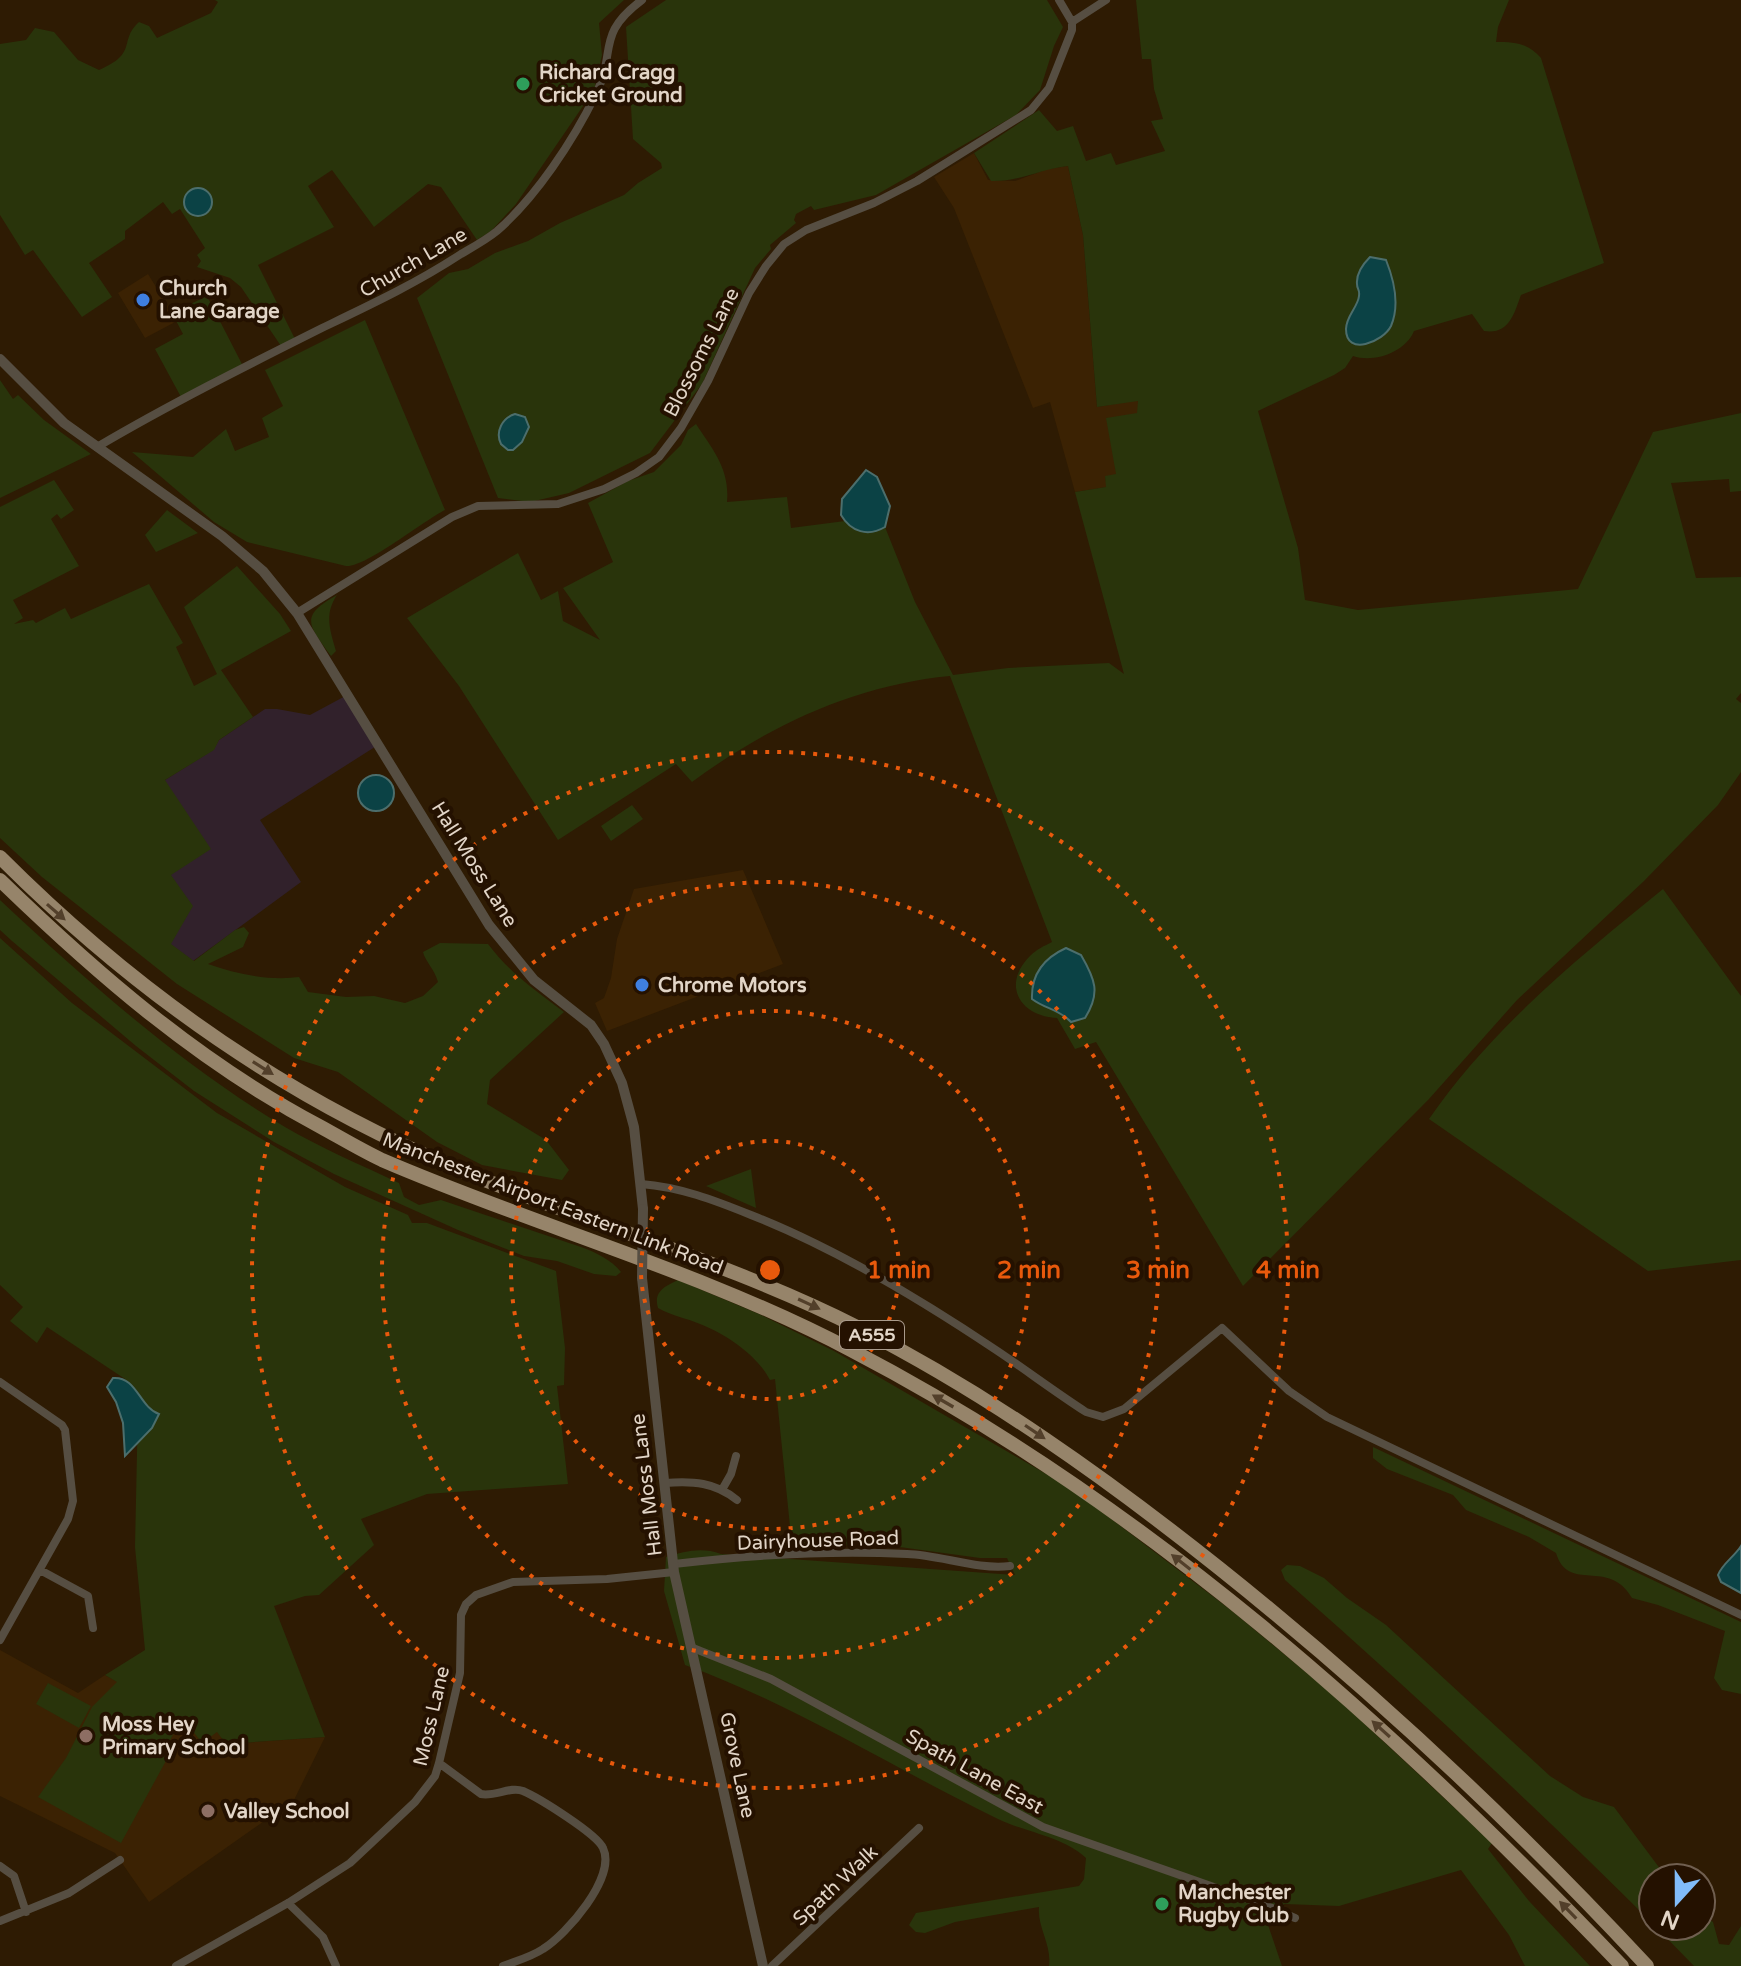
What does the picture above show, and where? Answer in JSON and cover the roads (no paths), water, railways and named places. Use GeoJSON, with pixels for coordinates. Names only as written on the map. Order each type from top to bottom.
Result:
{"type":"FeatureCollection","features":[{"type":"Feature","properties":{"kind":"highway","name":"Manchester Airport Eastern Link Road"},"geometry":{"type":"LineString","coordinates":[[0,857],[49,906],[162,999],[213,1036],[315,1099],[387,1138],[453,1167],[701,1258],[808,1303],[906,1353],[1041,1436],[1192,1547],[1335,1663],[1481,1796],[1647,1966]]}},
{"type":"Feature","properties":{"kind":"highway","name":"Manchester Airport Eastern Link Road"},"geometry":{"type":"LineString","coordinates":[[0,880],[93,967],[190,1047],[266,1098],[378,1158],[479,1199],[710,1284],[800,1324],[990,1427],[1060,1473],[1179,1561],[1320,1676],[1466,1808],[1622,1966]]}},
{"type":"Feature","properties":{"kind":"street","name":"Church Lane"},"geometry":{"type":"LineString","coordinates":[[97,447],[139,422],[388,297],[495,233],[547,173],[587,111],[601,81],[610,36],[616,23],[642,0]]}},
{"type":"Feature","properties":{"kind":"street"},"geometry":{"type":"LineString","coordinates":[[1059,0],[1072,22],[1106,0]]}},
{"type":"Feature","properties":{"kind":"street","name":"Blossoms Lane"},"geometry":{"type":"LineString","coordinates":[[297,613],[452,517],[478,506],[558,504],[604,489],[659,457],[681,428],[708,381],[749,293],[784,244],[806,230],[874,203],[917,181],[1031,110],[1049,88],[1068,43],[1072,22]]}},
{"type":"Feature","properties":{"kind":"street","name":"Hall Moss Lane"},"geometry":{"type":"LineString","coordinates":[[0,359],[64,423],[222,536],[263,571],[297,613],[489,925],[534,980],[591,1025],[604,1044],[615,1064],[634,1127],[643,1209],[642,1278],[674,1568]]}},
{"type":"Feature","properties":{"kind":"street"},"geometry":{"type":"LineString","coordinates":[[641,1184],[667,1186],[699,1194],[789,1230],[880,1279],[995,1349],[1086,1412],[1103,1417],[1124,1409],[1222,1328],[1289,1391],[1327,1417],[1741,1615]]}},
{"type":"Feature","properties":{"kind":"street"},"geometry":{"type":"LineString","coordinates":[[0,1382],[59,1421],[65,1430],[72,1509],[0,1640]]}},
{"type":"Feature","properties":{"kind":"street"},"geometry":{"type":"LineString","coordinates":[[723,1488],[736,1456]]}},
{"type":"Feature","properties":{"kind":"street"},"geometry":{"type":"LineString","coordinates":[[665,1483],[695,1481],[723,1488],[737,1500]]}},
{"type":"Feature","properties":{"kind":"street","name":"Dairyhouse Road"},"geometry":{"type":"LineString","coordinates":[[674,1568],[793,1553],[860,1552],[947,1558],[995,1568],[1010,1566]]}},
{"type":"Feature","properties":{"kind":"street","name":"Grove Lane"},"geometry":{"type":"LineString","coordinates":[[674,1568],[763,1966]]}},
{"type":"Feature","properties":{"kind":"street","name":"Moss Lane"},"geometry":{"type":"LineString","coordinates":[[176,1966],[288,1903],[350,1863],[415,1802],[435,1776],[439,1763],[460,1673],[461,1615],[466,1604],[476,1595],[513,1582],[607,1579],[674,1568]]}},
{"type":"Feature","properties":{"kind":"street"},"geometry":{"type":"LineString","coordinates":[[40,1570],[88,1596],[93,1628]]}},
{"type":"Feature","properties":{"kind":"street","name":"Spath Lane East"},"geometry":{"type":"LineString","coordinates":[[693,1648],[771,1679],[1043,1827],[1295,1918]]}},
{"type":"Feature","properties":{"kind":"street"},"geometry":{"type":"LineString","coordinates":[[439,1763],[481,1794],[521,1790],[579,1825],[603,1846],[605,1869],[598,1885],[566,1930],[542,1950],[503,1966]]}},
{"type":"Feature","properties":{"kind":"street","name":"Spath Walk"},"geometry":{"type":"LineString","coordinates":[[772,1966],[919,1828]]}},
{"type":"Feature","properties":{"kind":"street"},"geometry":{"type":"LineString","coordinates":[[0,1921],[69,1893],[120,1860]]}},
{"type":"Feature","properties":{"kind":"street"},"geometry":{"type":"LineString","coordinates":[[0,1866],[14,1876],[26,1912]]}},
{"type":"Feature","properties":{"kind":"street"},"geometry":{"type":"LineString","coordinates":[[288,1903],[323,1937],[336,1966]]}},
{"type":"Feature","properties":{"kind":"water"},"geometry":{"type":"Polygon","coordinates":[[[198,188],[208,192],[212,202],[208,212],[198,216],[188,212],[184,202],[188,192],[198,188]]]}},
{"type":"Feature","properties":{"kind":"water"},"geometry":{"type":"Polygon","coordinates":[[[1370,257],[1386,260],[1393,284],[1394,318],[1381,337],[1358,345],[1348,338],[1346,329],[1358,300],[1359,272],[1370,257]]]}},
{"type":"Feature","properties":{"kind":"water"},"geometry":{"type":"Polygon","coordinates":[[[515,414],[525,417],[529,427],[522,442],[513,450],[508,450],[501,444],[499,430],[506,419],[515,414]]]}},
{"type":"Feature","properties":{"kind":"water"},"geometry":{"type":"Polygon","coordinates":[[[866,470],[877,477],[890,506],[885,527],[872,532],[855,529],[841,515],[842,499],[866,470]]]}},
{"type":"Feature","properties":{"kind":"water"},"geometry":{"type":"Polygon","coordinates":[[[376,775],[389,780],[394,793],[389,806],[376,811],[363,806],[358,793],[363,780],[376,775]]]}},
{"type":"Feature","properties":{"kind":"water"},"geometry":{"type":"Polygon","coordinates":[[[1066,948],[1081,955],[1094,986],[1093,1001],[1085,1018],[1071,1022],[1032,999],[1040,968],[1066,948]]]}},
{"type":"Feature","properties":{"kind":"water"},"geometry":{"type":"Polygon","coordinates":[[[113,1378],[128,1382],[159,1414],[152,1428],[125,1456],[123,1423],[107,1387],[113,1378]]]}},
{"type":"Feature","properties":{"kind":"water"},"geometry":{"type":"Polygon","coordinates":[[[1741,1546],[1741,1593],[1721,1582],[1718,1575],[1741,1546]]]}},
{"type":"Feature","properties":{"kind":"place","name":"Richard Cragg Cricket Ground"},"geometry":{"type":"Point","coordinates":[523,84]}},
{"type":"Feature","properties":{"kind":"place","name":"Church Lane Garage"},"geometry":{"type":"Point","coordinates":[143,300]}},
{"type":"Feature","properties":{"kind":"place","name":"Chrome Motors"},"geometry":{"type":"Point","coordinates":[642,985]}},
{"type":"Feature","properties":{"kind":"place","name":"Moss Hey Primary School"},"geometry":{"type":"Point","coordinates":[86,1736]}},
{"type":"Feature","properties":{"kind":"place","name":"Valley School"},"geometry":{"type":"Point","coordinates":[208,1811]}},
{"type":"Feature","properties":{"kind":"place","name":"Manchester Rugby Club"},"geometry":{"type":"Point","coordinates":[1162,1904]}}]}
